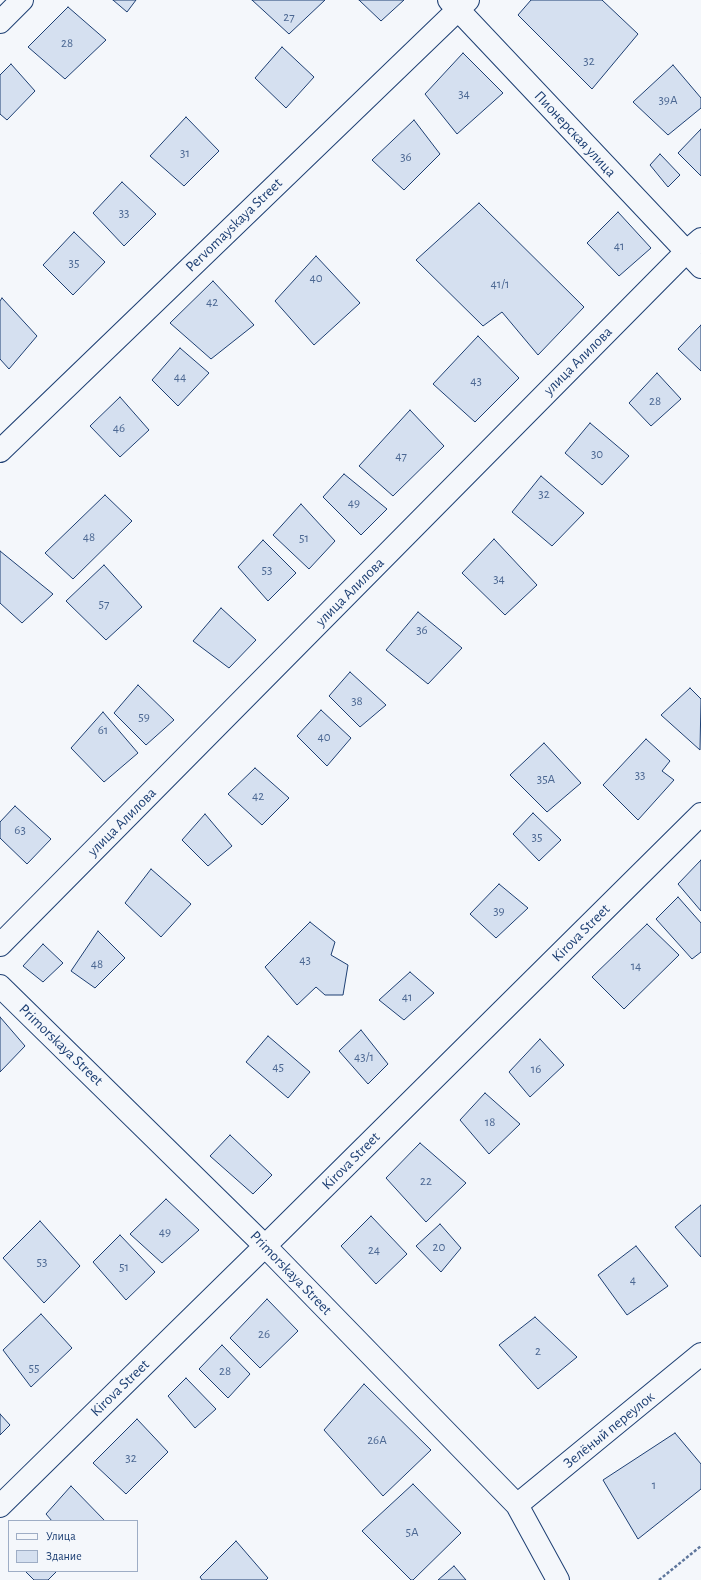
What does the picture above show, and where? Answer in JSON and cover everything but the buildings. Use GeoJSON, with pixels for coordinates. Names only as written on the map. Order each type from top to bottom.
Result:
{"type":"FeatureCollection","features":[{"type":"Feature","properties":{"kind":"street"},"geometry":{"type":"LineString","coordinates":[[0,22],[22,0]]}},
{"type":"Feature","properties":{"kind":"street","name":"Пионерская улица"},"geometry":{"type":"LineString","coordinates":[[458,3],[696,253]]}},
{"type":"Feature","properties":{"kind":"street","name":"Pervomayskaya Street"},"geometry":{"type":"LineString","coordinates":[[0,450],[458,3]]}},
{"type":"Feature","properties":{"kind":"street","name":"улица Алилова"},"geometry":{"type":"LineString","coordinates":[[0,945],[696,253]]}},
{"type":"Feature","properties":{"kind":"street","name":"Kirova Street"},"geometry":{"type":"LineString","coordinates":[[0,1506],[701,814]]}},
{"type":"Feature","properties":{"kind":"street","name":"Primorskaya Street"},"geometry":{"type":"LineString","coordinates":[[0,986],[265,1246],[517,1505],[558,1580]]}},
{"type":"Feature","properties":{"kind":"street","name":"Зелёный переулок"},"geometry":{"type":"LineString","coordinates":[[517,1505],[701,1354]]}},
{"type":"Feature","properties":{"kind":"path"},"geometry":{"type":"LineString","coordinates":[[659,1580],[701,1546]]}}]}
